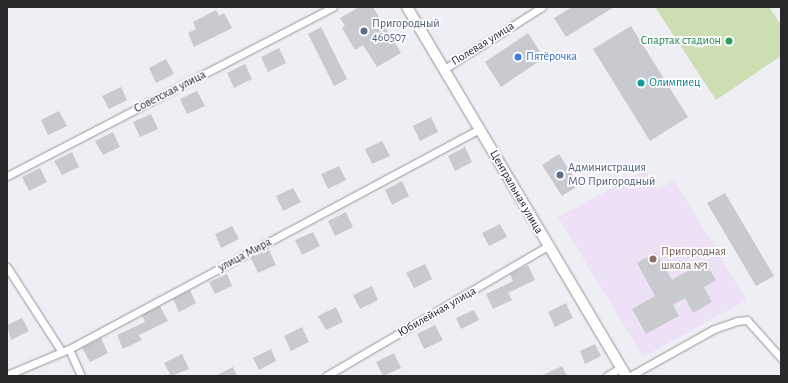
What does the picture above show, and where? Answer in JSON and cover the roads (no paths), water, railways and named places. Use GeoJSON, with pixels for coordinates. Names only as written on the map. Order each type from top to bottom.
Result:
{"type":"FeatureCollection","features":[{"type":"Feature","properties":{"kind":"street","name":"Советская улица"},"geometry":{"type":"LineString","coordinates":[[7,176],[333,7]]}},
{"type":"Feature","properties":{"kind":"street","name":"Центральная улица"},"geometry":{"type":"LineString","coordinates":[[407,7],[623,372]]}},
{"type":"Feature","properties":{"kind":"street","name":"Полевая улица"},"geometry":{"type":"LineString","coordinates":[[444,69],[542,7]]}},
{"type":"Feature","properties":{"kind":"street","name":"улица Мира"},"geometry":{"type":"LineString","coordinates":[[7,375],[65,351],[480,129]]}},
{"type":"Feature","properties":{"kind":"street","name":"Юбилейная улица"},"geometry":{"type":"LineString","coordinates":[[326,376],[548,246]]}},
{"type":"Feature","properties":{"kind":"street"},"geometry":{"type":"LineString","coordinates":[[7,267],[65,351],[80,376]]}},
{"type":"Feature","properties":{"kind":"street"},"geometry":{"type":"LineString","coordinates":[[630,376],[714,329],[747,320],[781,358]]}},
{"type":"Feature","properties":{"kind":"street"},"geometry":{"type":"LineString","coordinates":[[607,376],[623,372]]}},
{"type":"Feature","properties":{"kind":"place","name":"Пригородный 460507"},"geometry":{"type":"Point","coordinates":[364,31]}},
{"type":"Feature","properties":{"kind":"place","name":"Спартак стадион"},"geometry":{"type":"Point","coordinates":[729,41]}},
{"type":"Feature","properties":{"kind":"place","name":"Пятёрочка"},"geometry":{"type":"Point","coordinates":[518,57]}},
{"type":"Feature","properties":{"kind":"place","name":"Олимпиец"},"geometry":{"type":"Point","coordinates":[641,83]}},
{"type":"Feature","properties":{"kind":"place","name":"Администрация МО Пригородный"},"geometry":{"type":"Point","coordinates":[560,175]}},
{"type":"Feature","properties":{"kind":"place","name":"Пригородная школа №1"},"geometry":{"type":"Point","coordinates":[653,259]}}]}
